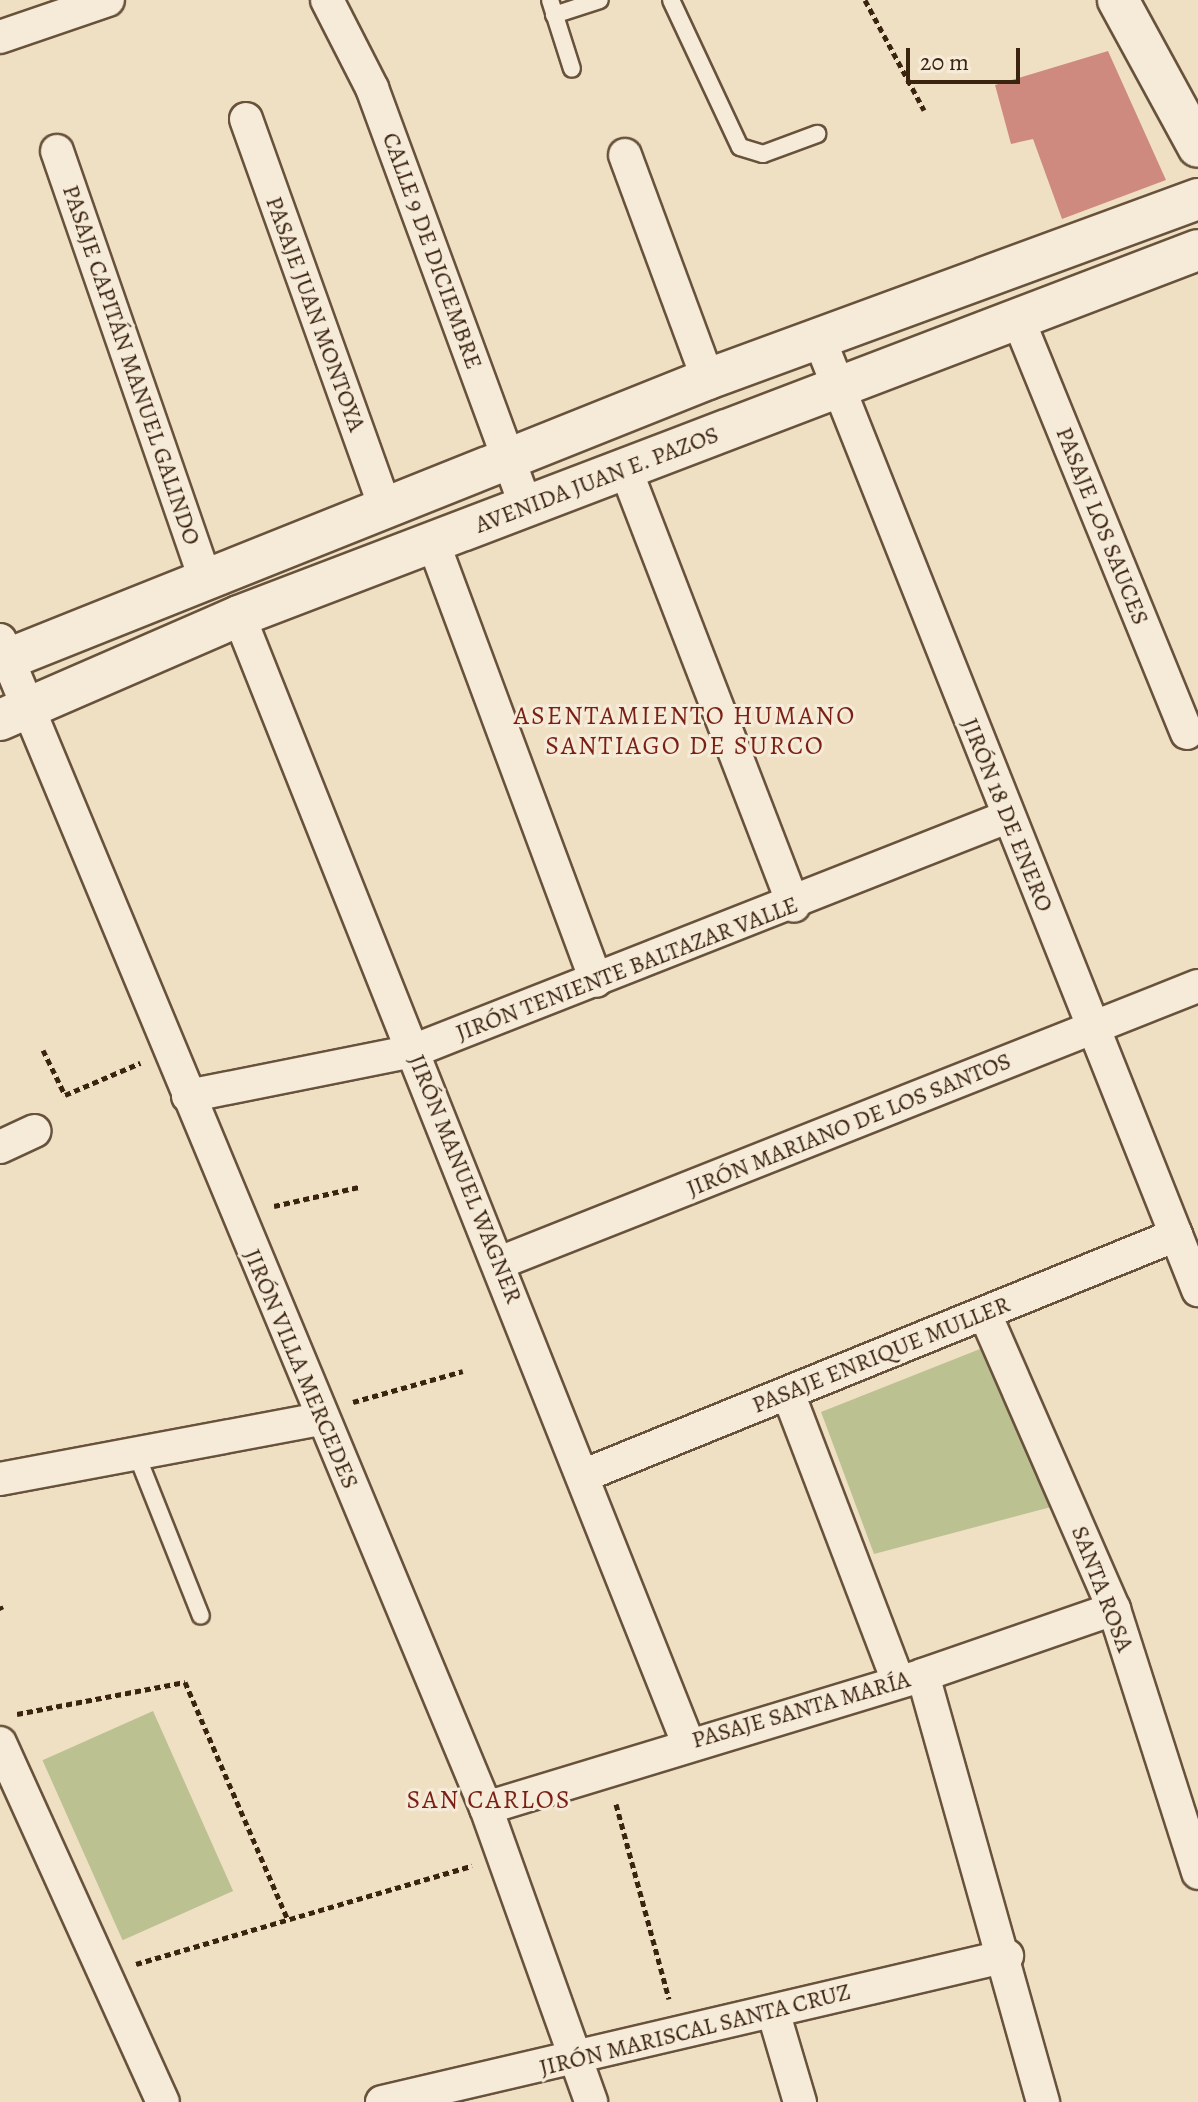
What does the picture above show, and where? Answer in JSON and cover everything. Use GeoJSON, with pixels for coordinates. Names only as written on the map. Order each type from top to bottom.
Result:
{"type":"FeatureCollection","features":[{"type":"Feature","properties":{"kind":"street"},"geometry":{"type":"LineString","coordinates":[[0,37],[26,13],[108,0]]}},
{"type":"Feature","properties":{"kind":"street","name":"CALLE 9 DE DICIEMBRE"},"geometry":{"type":"LineString","coordinates":[[327,0],[372,88],[526,507]]}},
{"type":"Feature","properties":{"kind":"street"},"geometry":{"type":"LineString","coordinates":[[1118,0],[1193,128]]}},
{"type":"Feature","properties":{"kind":"street","name":"PASAJE JUAN MONTOYA"},"geometry":{"type":"LineString","coordinates":[[246,119],[385,508]]}},
{"type":"Feature","properties":{"kind":"street","name":"PASAJE CAPITÁN MANUEL GALINDO"},"geometry":{"type":"LineString","coordinates":[[57,151],[205,579]]}},
{"type":"Feature","properties":{"kind":"street"},"geometry":{"type":"LineString","coordinates":[[625,155],[708,379]]}},
{"type":"Feature","properties":{"kind":"street"},"geometry":{"type":"LineString","coordinates":[[2,654],[205,579],[708,379],[1198,199]]}},
{"type":"Feature","properties":{"kind":"street","name":"AVENIDA JUAN E. PAZOS"},"geometry":{"type":"LineString","coordinates":[[14,714],[239,616],[1198,250]]}},
{"type":"Feature","properties":{"kind":"street","name":"PASAJE LOS SAUCES"},"geometry":{"type":"LineString","coordinates":[[1018,319],[1187,733]]}},
{"type":"Feature","properties":{"kind":"street","name":"JIRÓN 18 DE ENERO"},"geometry":{"type":"LineString","coordinates":[[819,338],[1007,817],[1198,1290]]}},
{"type":"Feature","properties":{"kind":"street"},"geometry":{"type":"LineString","coordinates":[[625,468],[794,905]]}},
{"type":"Feature","properties":{"kind":"street"},"geometry":{"type":"LineString","coordinates":[[433,542],[596,981]]}},
{"type":"Feature","properties":{"kind":"street","name":"JIRÓN MANUEL WAGNER"},"geometry":{"type":"LineString","coordinates":[[239,616],[585,1475],[688,1743]]}},
{"type":"Feature","properties":{"kind":"street","name":"JIRÓN VILLA MERCEDES"},"geometry":{"type":"LineString","coordinates":[[2,654],[14,714],[170,1050],[319,1415],[486,1808],[580,2060],[591,2102]]}},
{"type":"Feature","properties":{"kind":"street","name":"JIRÓN TENIENTE BALTAZAR VALLE"},"geometry":{"type":"LineString","coordinates":[[188,1096],[413,1051],[794,905],[1007,817]]}},
{"type":"Feature","properties":{"kind":"street","name":"JIRÓN MARIANO DE LOS SANTOS"},"geometry":{"type":"LineString","coordinates":[[499,1263],[1198,986]]}},
{"type":"Feature","properties":{"kind":"street"},"geometry":{"type":"LineString","coordinates":[[0,1147],[35,1131]]}},
{"type":"Feature","properties":{"kind":"street","name":"PASAJE ENRIQUE MULLER"},"geometry":{"type":"LineString","coordinates":[[585,1475],[1176,1235]]}},
{"type":"Feature","properties":{"kind":"street","name":"SANTA ROSA"},"geometry":{"type":"LineString","coordinates":[[985,1314],[1114,1609],[1198,1873]]}},
{"type":"Feature","properties":{"kind":"street"},"geometry":{"type":"LineString","coordinates":[[788,1393],[911,1678],[1007,1956],[1043,2102]]}},
{"type":"Feature","properties":{"kind":"street"},"geometry":{"type":"LineString","coordinates":[[0,1479],[319,1415]]}},
{"type":"Feature","properties":{"kind":"street","name":"PASAJE SANTA MARÍA"},"geometry":{"type":"LineString","coordinates":[[486,1808],[688,1743],[911,1678],[1114,1609]]}},
{"type":"Feature","properties":{"kind":"street"},"geometry":{"type":"LineString","coordinates":[[0,1743],[163,2102]]}},
{"type":"Feature","properties":{"kind":"street","name":"JIRÓN MARISCAL SANTA CRUZ"},"geometry":{"type":"LineString","coordinates":[[382,2102],[580,2060],[1007,1956]]}},
{"type":"Feature","properties":{"kind":"street"},"geometry":{"type":"LineString","coordinates":[[773,2011],[800,2102]]}},
{"type":"Feature","properties":{"kind":"lane"},"geometry":{"type":"LineString","coordinates":[[572,69],[552,8],[600,0]]}},
{"type":"Feature","properties":{"kind":"lane"},"geometry":{"type":"LineString","coordinates":[[671,0],[740,147],[763,154],[817,134]]}},
{"type":"Feature","properties":{"kind":"lane"},"geometry":{"type":"LineString","coordinates":[[136,1453],[201,1616]]}},
{"type":"Feature","properties":{"kind":"path"},"geometry":{"type":"LineString","coordinates":[[867,1],[924,110]]}},
{"type":"Feature","properties":{"kind":"path"},"geometry":{"type":"LineString","coordinates":[[43,1050],[65,1095],[170,1050]]}},
{"type":"Feature","properties":{"kind":"path"},"geometry":{"type":"LineString","coordinates":[[237,1214],[359,1187]]}},
{"type":"Feature","properties":{"kind":"path"},"geometry":{"type":"LineString","coordinates":[[319,1415],[463,1371]]}},
{"type":"Feature","properties":{"kind":"path"},"geometry":{"type":"LineString","coordinates":[[0,1717],[185,1682],[288,1920]]}},
{"type":"Feature","properties":{"kind":"path"},"geometry":{"type":"LineString","coordinates":[[607,1769],[679,2034]]}},
{"type":"Feature","properties":{"kind":"path"},"geometry":{"type":"LineString","coordinates":[[105,1973],[504,1857]]}},
{"type":"Feature","properties":{"kind":"green space"},"geometry":{"type":"Polygon","coordinates":[[[980,1349],[1051,1507],[874,1554],[821,1412],[980,1349]]]}},
{"type":"Feature","properties":{"kind":"green space"},"geometry":{"type":"Polygon","coordinates":[[[153,1711],[233,1891],[123,1940],[42,1760],[153,1711]]]}},
{"type":"Feature","properties":{"kind":"building"},"geometry":{"type":"Polygon","coordinates":[[[1108,51],[1166,180],[1062,219],[1033,139],[1011,144],[995,85],[1108,51]]]}},
{"type":"Feature","properties":{"kind":"district","name":"ASENTAMIENTO HUMANO SANTIAGO DE SURCO"},"geometry":{"type":"Point","coordinates":[685,731]}},
{"type":"Feature","properties":{"kind":"district","name":"SAN CARLOS"},"geometry":{"type":"Point","coordinates":[489,1800]}}]}
